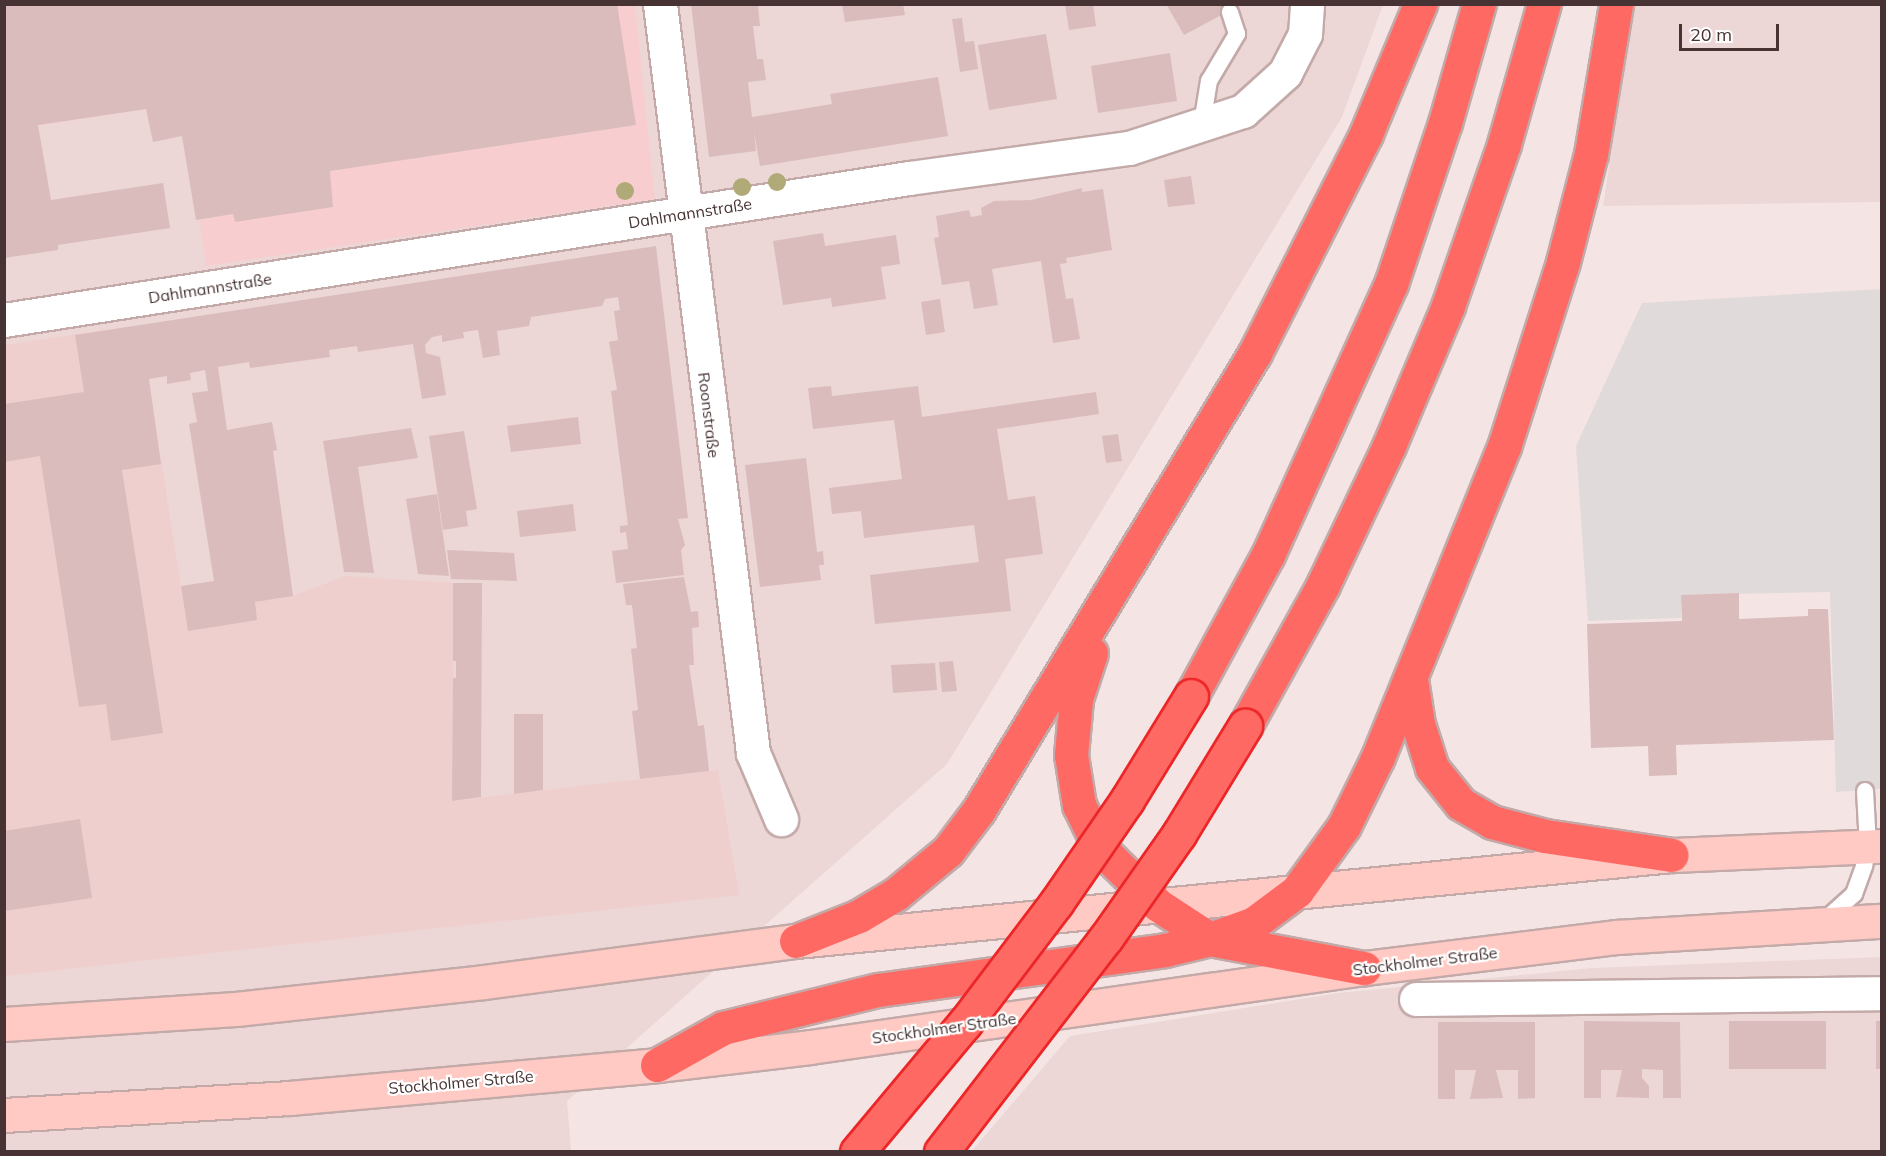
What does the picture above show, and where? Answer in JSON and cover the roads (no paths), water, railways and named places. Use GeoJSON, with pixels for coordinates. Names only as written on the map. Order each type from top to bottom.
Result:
{"type":"FeatureCollection","features":[{"type":"Feature","properties":{"kind":"highway"},"geometry":{"type":"LineString","coordinates":[[796,941],[860,916],[896,894],[948,851],[986,800],[1255,353],[1318,235],[1366,134],[1420,4]]}},
{"type":"Feature","properties":{"kind":"highway"},"geometry":{"type":"LineString","coordinates":[[857,1152],[965,1023],[1056,903],[1127,800],[1191,696],[1268,555],[1391,284],[1445,123],[1479,4]]}},
{"type":"Feature","properties":{"kind":"highway"},"geometry":{"type":"LineString","coordinates":[[941,1152],[1106,938],[1179,834],[1245,726],[1323,585],[1389,446],[1448,306],[1504,144],[1545,4]]}},
{"type":"Feature","properties":{"kind":"highway"},"geometry":{"type":"LineString","coordinates":[[657,1065],[723,1028],[878,990],[1165,950],[1210,939],[1254,923],[1297,891],[1344,826],[1412,679],[1504,447],[1563,262],[1591,154],[1616,4]]}},
{"type":"Feature","properties":{"kind":"highway"},"geometry":{"type":"LineString","coordinates":[[1110,595],[1076,699],[1071,755],[1079,805],[1100,848],[1158,905],[1210,939],[1364,968]]}},
{"type":"Feature","properties":{"kind":"highway"},"geometry":{"type":"LineString","coordinates":[[1412,679],[1418,724],[1432,768],[1461,804],[1492,822],[1545,836],[1672,855]]}},
{"type":"Feature","properties":{"kind":"main road"},"geometry":{"type":"LineString","coordinates":[[4,1024],[248,1008],[484,982],[796,941],[1672,855],[1874,846]]}},
{"type":"Feature","properties":{"kind":"main road","name":"Stockholmer Straße"},"geometry":{"type":"LineString","coordinates":[[4,1115],[289,1098],[657,1065],[810,1047],[1364,968],[1617,937],[1881,921]]}},
{"type":"Feature","properties":{"kind":"street","name":"Roonstraße"},"geometry":{"type":"LineString","coordinates":[[660,4],[684,214],[753,753],[781,819]]}},
{"type":"Feature","properties":{"kind":"street","name":"Dahlmannstraße"},"geometry":{"type":"LineString","coordinates":[[4,320],[684,214],[1129,148],[1243,111],[1285,73],[1305,34],[1307,4]]}},
{"type":"Feature","properties":{"kind":"street"},"geometry":{"type":"LineString","coordinates":[[1416,999],[1881,993]]}},
{"type":"Feature","properties":{"kind":"lane"},"geometry":{"type":"LineString","coordinates":[[1203,124],[1209,81],[1237,34],[1230,12]]}},
{"type":"Feature","properties":{"kind":"lane"},"geometry":{"type":"LineString","coordinates":[[1821,924],[1854,894],[1874,846],[1865,791]]}}]}
